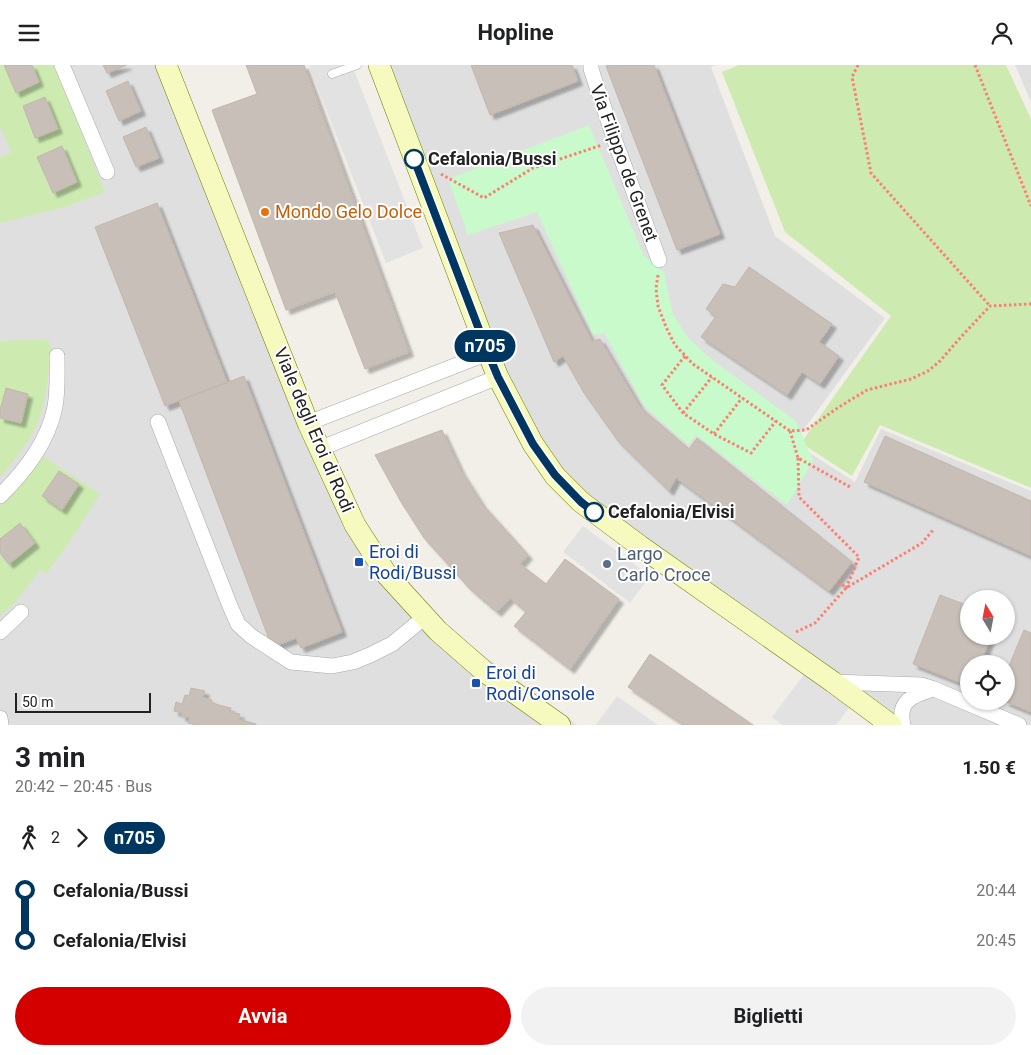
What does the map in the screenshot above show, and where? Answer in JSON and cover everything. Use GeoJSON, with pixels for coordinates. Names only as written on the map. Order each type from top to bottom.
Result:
{"type":"FeatureCollection","features":[{"type":"Feature","properties":{"kind":"main road","name":"Viale degli Eroi di Rodi"},"geometry":{"type":"LineString","coordinates":[[166,65],[308,423],[355,525],[387,575],[438,631],[485,672],[560,725]]}},
{"type":"Feature","properties":{"kind":"main road"},"geometry":{"type":"LineString","coordinates":[[379,65],[498,377],[533,444],[555,475],[581,502],[640,546],[891,725]]}},
{"type":"Feature","properties":{"kind":"street"},"geometry":{"type":"LineString","coordinates":[[62,65],[107,172]]}},
{"type":"Feature","properties":{"kind":"street"},"geometry":{"type":"LineString","coordinates":[[388,90],[391,65]]}},
{"type":"Feature","properties":{"kind":"street","name":"Via Filippo de Grenet"},"geometry":{"type":"LineString","coordinates":[[591,65],[590,69],[615,141],[660,260]]}},
{"type":"Feature","properties":{"kind":"street"},"geometry":{"type":"LineString","coordinates":[[308,423],[488,353]]}},
{"type":"Feature","properties":{"kind":"street"},"geometry":{"type":"LineString","coordinates":[[0,496],[30,462],[45,437],[55,407],[57,356]]}},
{"type":"Feature","properties":{"kind":"street"},"geometry":{"type":"LineString","coordinates":[[319,449],[498,377]]}},
{"type":"Feature","properties":{"kind":"street"},"geometry":{"type":"LineString","coordinates":[[158,423],[230,606],[238,624],[251,636],[290,663],[332,666],[353,662],[392,644],[425,617]]}},
{"type":"Feature","properties":{"kind":"street"},"geometry":{"type":"LineString","coordinates":[[0,632],[21,612]]}},
{"type":"Feature","properties":{"kind":"street"},"geometry":{"type":"LineString","coordinates":[[833,682],[921,685],[1019,725]]}},
{"type":"Feature","properties":{"kind":"street"},"geometry":{"type":"LineString","coordinates":[[903,725],[901,716],[905,703],[914,695],[934,689]]}},
{"type":"Feature","properties":{"kind":"street"},"geometry":{"type":"LineString","coordinates":[[0,718],[1,725]]}},
{"type":"Feature","properties":{"kind":"lane"},"geometry":{"type":"LineString","coordinates":[[332,75],[357,65]]}},
{"type":"Feature","properties":{"kind":"path"},"geometry":{"type":"LineString","coordinates":[[858,65],[852,77],[872,173],[990,306]]}},
{"type":"Feature","properties":{"kind":"path"},"geometry":{"type":"LineString","coordinates":[[975,65],[1031,206]]}},
{"type":"Feature","properties":{"kind":"path"},"geometry":{"type":"LineString","coordinates":[[440,174],[484,198],[533,168],[615,141]]}},
{"type":"Feature","properties":{"kind":"path"},"geometry":{"type":"LineString","coordinates":[[660,260],[656,288],[658,306],[675,345],[693,364],[790,431],[798,458],[799,497],[859,557],[846,587],[815,623],[775,641]]}},
{"type":"Feature","properties":{"kind":"path"},"geometry":{"type":"LineString","coordinates":[[790,431],[806,430],[867,390],[910,379],[928,371],[940,361],[990,306],[1031,304]]}},
{"type":"Feature","properties":{"kind":"path"},"geometry":{"type":"LineString","coordinates":[[685,356],[662,385],[683,413],[714,434],[751,453],[776,421]]}},
{"type":"Feature","properties":{"kind":"path"},"geometry":{"type":"LineString","coordinates":[[683,413],[712,377]]}},
{"type":"Feature","properties":{"kind":"path"},"geometry":{"type":"LineString","coordinates":[[714,434],[742,398]]}},
{"type":"Feature","properties":{"kind":"path"},"geometry":{"type":"LineString","coordinates":[[798,458],[850,487]]}},
{"type":"Feature","properties":{"kind":"path"},"geometry":{"type":"LineString","coordinates":[[846,587],[922,543],[933,529]]}},
{"type":"Feature","properties":{"kind":"path"},"geometry":{"type":"LineString","coordinates":[[838,581],[846,587]]}},
{"type":"Feature","properties":{"kind":"shaded area"},"geometry":{"type":"Polygon","coordinates":[[[0,65],[166,65],[292,383],[404,596],[577,725],[0,725],[0,65]]]}},
{"type":"Feature","properties":{"kind":"shaded area"},"geometry":{"type":"Polygon","coordinates":[[[309,65],[352,65],[423,248],[386,263],[309,65]]]}},
{"type":"Feature","properties":{"kind":"shaded area"},"geometry":{"type":"Polygon","coordinates":[[[377,65],[716,65],[711,67],[775,236],[885,318],[794,443],[855,482],[881,429],[1031,491],[1031,725],[898,725],[570,490],[528,436],[377,65]]]}},
{"type":"Feature","properties":{"kind":"shaded area"},"geometry":{"type":"Polygon","coordinates":[[[1015,65],[1031,65],[1031,102],[1015,65]]]}},
{"type":"Feature","properties":{"kind":"shaded area","name":"Largo Carlo Croce"},"geometry":{"type":"Polygon","coordinates":[[[583,526],[650,576],[630,603],[563,552],[583,526]]]}},
{"type":"Feature","properties":{"kind":"shaded area"},"geometry":{"type":"Polygon","coordinates":[[[805,673],[850,707],[836,725],[782,725],[772,717],[805,673]]]}},
{"type":"Feature","properties":{"kind":"shaded area"},"geometry":{"type":"Polygon","coordinates":[[[617,696],[658,725],[596,725],[617,696]]]}},
{"type":"Feature","properties":{"kind":"green space"},"geometry":{"type":"Polygon","coordinates":[[[0,65],[55,65],[105,192],[65,207],[0,223],[0,157],[11,153],[0,126],[0,65]]]}},
{"type":"Feature","properties":{"kind":"green space"},"geometry":{"type":"Polygon","coordinates":[[[739,65],[1006,65],[1031,119],[1031,488],[880,425],[852,476],[801,443],[891,316],[785,232],[722,72],[739,65]]]}},
{"type":"Feature","properties":{"kind":"green space"},"geometry":{"type":"Polygon","coordinates":[[[589,125],[644,256],[664,272],[673,314],[688,338],[712,360],[796,421],[813,461],[787,505],[696,435],[688,445],[644,406],[604,333],[593,335],[537,212],[468,235],[448,179],[589,125]]]}},
{"type":"Feature","properties":{"kind":"green space"},"geometry":{"type":"Polygon","coordinates":[[[46,339],[51,345],[47,384],[41,413],[27,443],[0,477],[0,341],[46,339]]]}},
{"type":"Feature","properties":{"kind":"green space"},"geometry":{"type":"Polygon","coordinates":[[[41,455],[100,494],[46,574],[40,570],[15,603],[0,616],[0,505],[13,492],[41,455]]]}},
{"type":"Feature","properties":{"kind":"building"},"geometry":{"type":"Polygon","coordinates":[[[4,65],[32,65],[39,82],[16,93],[4,65]]]}},
{"type":"Feature","properties":{"kind":"building"},"geometry":{"type":"Polygon","coordinates":[[[103,65],[127,65],[107,73],[103,65]]]}},
{"type":"Feature","properties":{"kind":"building"},"geometry":{"type":"Polygon","coordinates":[[[246,65],[304,65],[409,352],[365,369],[335,292],[286,310],[212,110],[257,94],[246,65]]]}},
{"type":"Feature","properties":{"kind":"building"},"geometry":{"type":"Polygon","coordinates":[[[471,65],[572,65],[578,81],[490,115],[471,65]]]}},
{"type":"Feature","properties":{"kind":"building"},"geometry":{"type":"Polygon","coordinates":[[[654,65],[720,234],[677,250],[606,66],[654,65]]]}},
{"type":"Feature","properties":{"kind":"building"},"geometry":{"type":"Polygon","coordinates":[[[128,81],[141,111],[119,121],[106,91],[128,81]]]}},
{"type":"Feature","properties":{"kind":"building"},"geometry":{"type":"Polygon","coordinates":[[[45,97],[58,129],[35,138],[23,106],[45,97]]]}},
{"type":"Feature","properties":{"kind":"building"},"geometry":{"type":"Polygon","coordinates":[[[146,127],[159,158],[136,167],[123,137],[146,127]]]}},
{"type":"Feature","properties":{"kind":"building"},"geometry":{"type":"Polygon","coordinates":[[[62,146],[77,182],[53,193],[37,157],[62,146]]]}},
{"type":"Feature","properties":{"kind":"building"},"geometry":{"type":"Polygon","coordinates":[[[157,203],[227,382],[165,406],[95,227],[157,203]]]}},
{"type":"Feature","properties":{"kind":"building"},"geometry":{"type":"Polygon","coordinates":[[[533,225],[592,341],[600,339],[640,407],[689,449],[697,438],[852,562],[829,591],[676,478],[669,491],[618,441],[584,393],[563,356],[554,362],[499,233],[533,225]]]}},
{"type":"Feature","properties":{"kind":"building"},"geometry":{"type":"Polygon","coordinates":[[[749,267],[832,324],[819,342],[839,356],[820,384],[802,372],[787,395],[701,337],[716,316],[706,309],[723,284],[735,287],[749,267]]]}},
{"type":"Feature","properties":{"kind":"building"},"geometry":{"type":"Polygon","coordinates":[[[244,376],[342,632],[301,648],[296,638],[272,647],[179,401],[244,376]]]}},
{"type":"Feature","properties":{"kind":"building"},"geometry":{"type":"Polygon","coordinates":[[[6,388],[28,394],[21,423],[0,418],[0,410],[6,388]]]}},
{"type":"Feature","properties":{"kind":"building"},"geometry":{"type":"Polygon","coordinates":[[[442,430],[461,471],[482,504],[528,555],[520,564],[546,584],[565,559],[619,599],[570,669],[514,626],[526,612],[510,598],[497,612],[470,589],[424,538],[401,502],[375,455],[442,430]]]}},
{"type":"Feature","properties":{"kind":"building"},"geometry":{"type":"Polygon","coordinates":[[[885,436],[1031,501],[1031,556],[864,482],[885,436]]]}},
{"type":"Feature","properties":{"kind":"building"},"geometry":{"type":"Polygon","coordinates":[[[59,471],[79,484],[62,510],[42,496],[59,471]]]}},
{"type":"Feature","properties":{"kind":"building"},"geometry":{"type":"Polygon","coordinates":[[[20,523],[35,543],[9,564],[0,553],[0,539],[20,523]]]}},
{"type":"Feature","properties":{"kind":"building"},"geometry":{"type":"Polygon","coordinates":[[[940,595],[960,603],[960,645],[987,645],[984,655],[960,655],[960,682],[913,664],[940,595]]]}},
{"type":"Feature","properties":{"kind":"building"},"geometry":{"type":"Polygon","coordinates":[[[1024,630],[1031,633],[1031,712],[1015,705],[1014,655],[1024,630]]]}},
{"type":"Feature","properties":{"kind":"building"},"geometry":{"type":"Polygon","coordinates":[[[650,654],[753,725],[684,725],[628,687],[650,654]]]}},
{"type":"Feature","properties":{"kind":"building"},"geometry":{"type":"Polygon","coordinates":[[[191,688],[205,691],[203,697],[212,700],[211,703],[231,708],[230,712],[240,714],[238,719],[256,725],[197,725],[188,723],[190,718],[181,716],[182,713],[174,711],[176,702],[182,704],[185,695],[189,696],[191,688]]]}},
{"type":"Feature","properties":{"kind":"bus line","name":"n705"},"geometry":{"type":"LineString","coordinates":[[414,159],[498,377],[533,444],[555,475],[581,502],[594,512]]}},
{"type":"Feature","properties":{"kind":"place","name":"Cefalonia/Bussi"},"geometry":{"type":"Point","coordinates":[414,159]}},
{"type":"Feature","properties":{"kind":"place","name":"Mondo Gelo Dolce"},"geometry":{"type":"Point","coordinates":[265,212]}},
{"type":"Feature","properties":{"kind":"place","name":"Cefalonia/Elvisi"},"geometry":{"type":"Point","coordinates":[594,512]}},
{"type":"Feature","properties":{"kind":"place","name":"Eroi di Rodi/Bussi"},"geometry":{"type":"Point","coordinates":[359,562]}},
{"type":"Feature","properties":{"kind":"place","name":"Largo Carlo Croce"},"geometry":{"type":"Point","coordinates":[607,564]}},
{"type":"Feature","properties":{"kind":"place","name":"Eroi di Rodi/Console"},"geometry":{"type":"Point","coordinates":[476,683]}}]}
